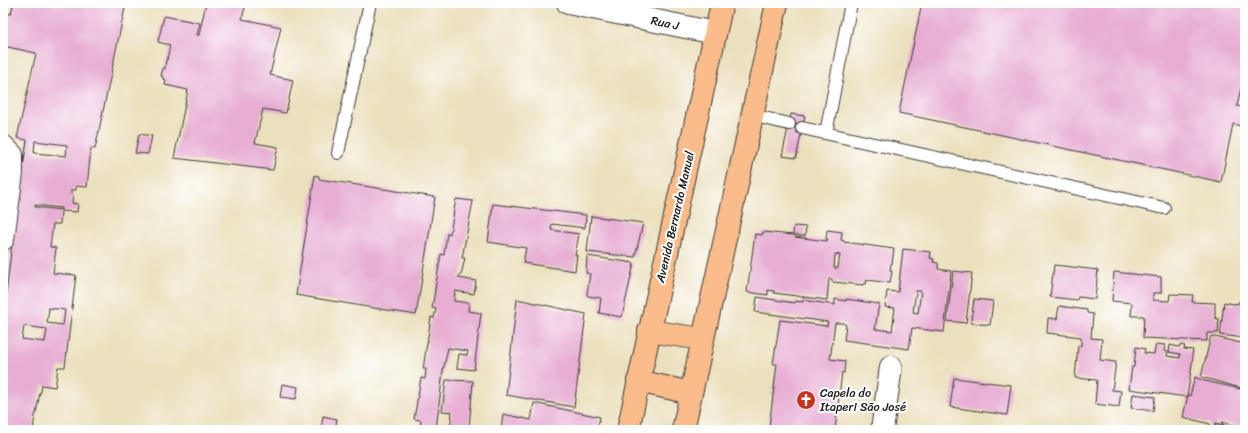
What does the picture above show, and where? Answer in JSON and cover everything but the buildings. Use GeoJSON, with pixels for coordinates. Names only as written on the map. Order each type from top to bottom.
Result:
{"type":"FeatureCollection","features":[{"type":"Feature","properties":{"kind":"main road","name":"Avenida Bernardo Manuel"},"geometry":{"type":"LineString","coordinates":[[628,430],[722,3]]}},
{"type":"Feature","properties":{"kind":"main road"},"geometry":{"type":"LineString","coordinates":[[683,430],[777,3]]}},
{"type":"Feature","properties":{"kind":"main road"},"geometry":{"type":"LineString","coordinates":[[649,331],[702,339]]}},
{"type":"Feature","properties":{"kind":"main road"},"geometry":{"type":"LineString","coordinates":[[638,381],[691,393]]}},
{"type":"Feature","properties":{"kind":"street","name":"Rua J"},"geometry":{"type":"LineString","coordinates":[[568,3],[715,33]]}},
{"type":"Feature","properties":{"kind":"street"},"geometry":{"type":"LineString","coordinates":[[3,146],[12,155],[12,173],[3,239]]}},
{"type":"Feature","properties":{"kind":"street"},"geometry":{"type":"LineString","coordinates":[[882,430],[891,367]]}},
{"type":"Feature","properties":{"kind":"lane"},"geometry":{"type":"LineString","coordinates":[[338,153],[370,3]]}},
{"type":"Feature","properties":{"kind":"lane"},"geometry":{"type":"LineString","coordinates":[[826,133],[851,3]]}},
{"type":"Feature","properties":{"kind":"lane"},"geometry":{"type":"LineString","coordinates":[[752,115],[788,124]]}},
{"type":"Feature","properties":{"kind":"lane"},"geometry":{"type":"LineString","coordinates":[[802,128],[1164,208]]}},
{"type":"Feature","properties":{"kind":"place","name":"Capela do Itaperi São José"},"geometry":{"type":"Point","coordinates":[806,400]}}]}
